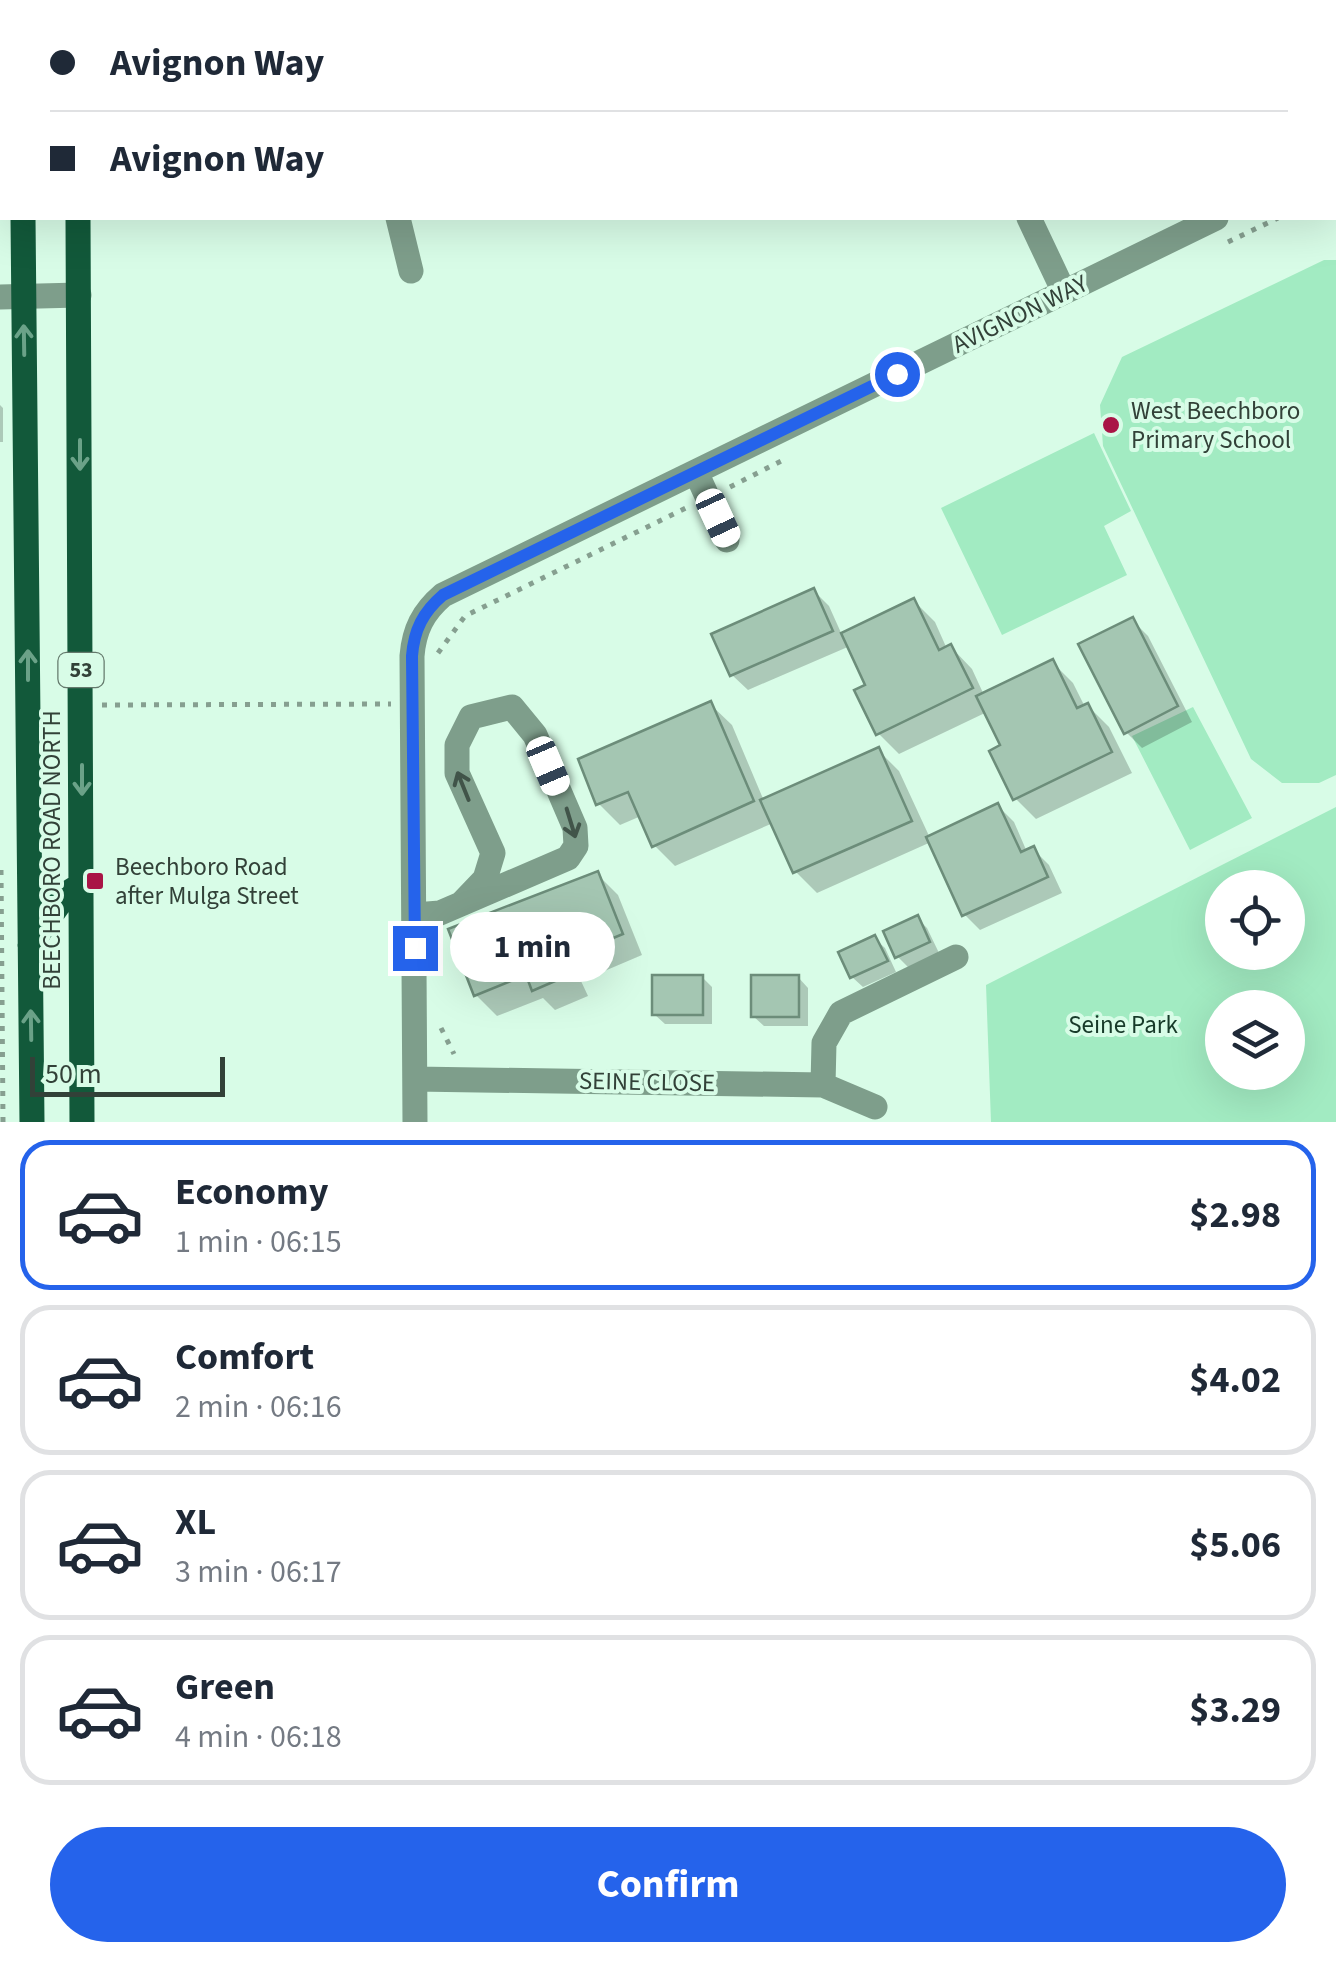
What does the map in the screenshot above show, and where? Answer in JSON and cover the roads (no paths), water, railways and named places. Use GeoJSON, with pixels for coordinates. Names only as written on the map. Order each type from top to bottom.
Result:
{"type":"FeatureCollection","features":[{"type":"Feature","properties":{"kind":"main road","name":"BEECHBORO ROAD NORTH"},"geometry":{"type":"LineString","coordinates":[[23,220],[12,297],[32,1122]]}},
{"type":"Feature","properties":{"kind":"main road","name":"BEECHBORO ROAD NORTH"},"geometry":{"type":"LineString","coordinates":[[78,220],[82,1122]]}},
{"type":"Feature","properties":{"kind":"main road"},"geometry":{"type":"LineString","coordinates":[[30,945],[66,894],[82,884]]}},
{"type":"Feature","properties":{"kind":"street"},"geometry":{"type":"LineString","coordinates":[[398,220],[411,271]]}},
{"type":"Feature","properties":{"kind":"street"},"geometry":{"type":"LineString","coordinates":[[1031,220],[1064,292]]}},
{"type":"Feature","properties":{"kind":"street","name":"AVIGNON WAY"},"geometry":{"type":"LineString","coordinates":[[415,1122],[413,676],[414,639],[424,614],[443,595],[1212,220]]}},
{"type":"Feature","properties":{"kind":"street"},"geometry":{"type":"LineString","coordinates":[[12,297],[79,296]]}},
{"type":"Feature","properties":{"kind":"street"},"geometry":{"type":"LineString","coordinates":[[696,472],[727,540]]}},
{"type":"Feature","properties":{"kind":"street"},"geometry":{"type":"LineString","coordinates":[[414,915],[440,913],[568,858],[576,846],[575,828],[535,735],[512,706],[470,717],[457,745],[456,772],[493,853],[485,879],[463,902]]}},
{"type":"Feature","properties":{"kind":"street"},"geometry":{"type":"LineString","coordinates":[[823,1084],[824,1043],[841,1012],[956,957]]}},
{"type":"Feature","properties":{"kind":"street","name":"SEINE CLOSE"},"geometry":{"type":"LineString","coordinates":[[415,1079],[823,1084],[874,1108]]}},
{"type":"Feature","properties":{"kind":"place","name":"West Beechboro Primary School"},"geometry":{"type":"Point","coordinates":[1111,425]}},
{"type":"Feature","properties":{"kind":"place","name":"Beechboro Road after Mulga Street"},"geometry":{"type":"Point","coordinates":[95,881]}},
{"type":"Feature","properties":{"kind":"park label","name":"Seine Park"},"geometry":{"type":"Point","coordinates":[1123,1025]}}]}
